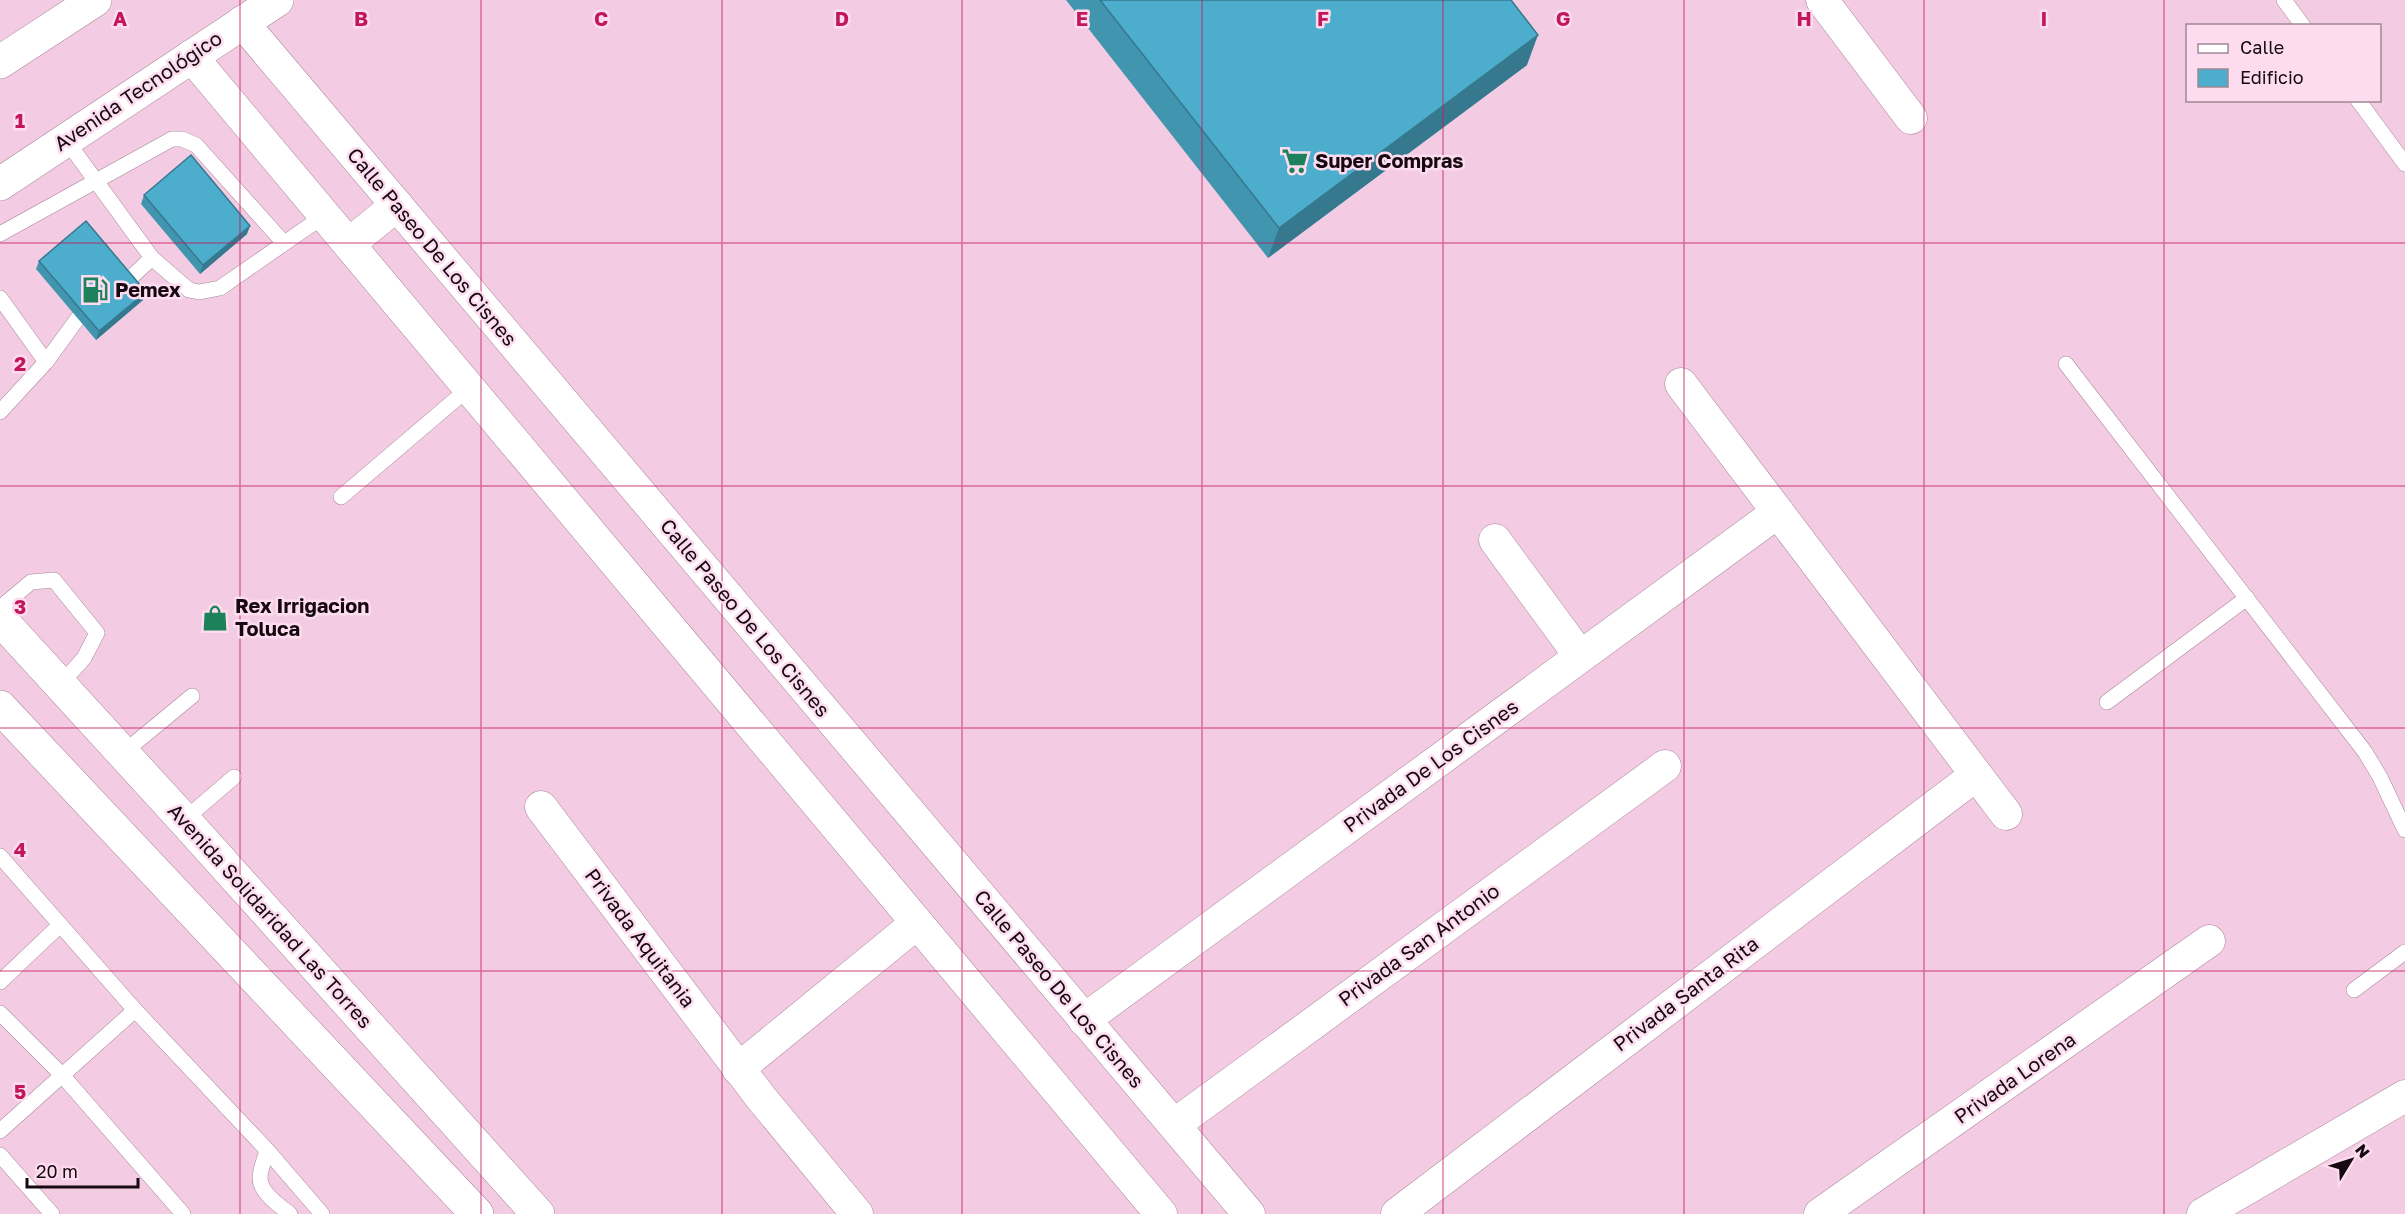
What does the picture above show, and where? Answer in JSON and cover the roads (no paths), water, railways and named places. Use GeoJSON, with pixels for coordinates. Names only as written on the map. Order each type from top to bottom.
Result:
{"type":"FeatureCollection","features":[{"type":"Feature","properties":{"kind":"main road"},"geometry":{"type":"LineString","coordinates":[[0,62],[95,0]]}},
{"type":"Feature","properties":{"kind":"main road","name":"Avenida Tecnológico"},"geometry":{"type":"LineString","coordinates":[[0,184],[277,0]]}},
{"type":"Feature","properties":{"kind":"main road","name":"Avenida Solidaridad Las Torres"},"geometry":{"type":"LineString","coordinates":[[0,619],[538,1214]]}},
{"type":"Feature","properties":{"kind":"main road"},"geometry":{"type":"LineString","coordinates":[[0,708],[477,1214]]}},
{"type":"Feature","properties":{"kind":"street"},"geometry":{"type":"LineString","coordinates":[[1822,0],[1911,118]]}},
{"type":"Feature","properties":{"kind":"street","name":"Calle Paseo De Los Cisnes"},"geometry":{"type":"LineString","coordinates":[[242,22],[1249,1214]]}},
{"type":"Feature","properties":{"kind":"street"},"geometry":{"type":"LineString","coordinates":[[191,56],[1161,1214]]}},
{"type":"Feature","properties":{"kind":"street"},"geometry":{"type":"LineString","coordinates":[[349,244],[397,205]]}},
{"type":"Feature","properties":{"kind":"street"},"geometry":{"type":"LineString","coordinates":[[1681,384],[2006,814]]}},
{"type":"Feature","properties":{"kind":"street","name":"Privada De Los Cisnes"},"geometry":{"type":"LineString","coordinates":[[1084,1020],[1778,512]]}},
{"type":"Feature","properties":{"kind":"street"},"geometry":{"type":"LineString","coordinates":[[1495,540],[1580,656]]}},
{"type":"Feature","properties":{"kind":"street","name":"Privada San Antonio"},"geometry":{"type":"LineString","coordinates":[[1174,1125],[1665,766]]}},
{"type":"Feature","properties":{"kind":"street","name":"Privada Santa Rita"},"geometry":{"type":"LineString","coordinates":[[1396,1214],[1976,775]]}},
{"type":"Feature","properties":{"kind":"street","name":"Privada Aquitania"},"geometry":{"type":"LineString","coordinates":[[541,807],[738,1069],[857,1214]]}},
{"type":"Feature","properties":{"kind":"street"},"geometry":{"type":"LineString","coordinates":[[738,1069],[917,923]]}},
{"type":"Feature","properties":{"kind":"street","name":"Privada Lorena"},"geometry":{"type":"LineString","coordinates":[[1820,1214],[2209,941]]}},
{"type":"Feature","properties":{"kind":"street"},"geometry":{"type":"LineString","coordinates":[[2203,1214],[2401,1105]]}},
{"type":"Feature","properties":{"kind":"lane"},"geometry":{"type":"LineString","coordinates":[[2284,0],[2302,24]]}},
{"type":"Feature","properties":{"kind":"lane"},"geometry":{"type":"LineString","coordinates":[[2359,102],[2405,165]]}},
{"type":"Feature","properties":{"kind":"lane"},"geometry":{"type":"LineString","coordinates":[[0,234],[172,139],[182,139],[196,145],[284,243]]}},
{"type":"Feature","properties":{"kind":"lane"},"geometry":{"type":"LineString","coordinates":[[66,140],[152,258],[189,290],[199,292],[220,288],[325,215]]}},
{"type":"Feature","properties":{"kind":"lane"},"geometry":{"type":"LineString","coordinates":[[127,281],[152,258]]}},
{"type":"Feature","properties":{"kind":"lane"},"geometry":{"type":"LineString","coordinates":[[0,298],[46,362]]}},
{"type":"Feature","properties":{"kind":"lane"},"geometry":{"type":"LineString","coordinates":[[0,412],[46,362],[78,318]]}},
{"type":"Feature","properties":{"kind":"lane"},"geometry":{"type":"LineString","coordinates":[[2066,364],[2365,752],[2380,777],[2405,830]]}},
{"type":"Feature","properties":{"kind":"lane"},"geometry":{"type":"LineString","coordinates":[[341,497],[469,388]]}},
{"type":"Feature","properties":{"kind":"lane"},"geometry":{"type":"LineString","coordinates":[[0,608],[31,582],[54,580],[97,633],[84,658],[60,685]]}},
{"type":"Feature","properties":{"kind":"lane"},"geometry":{"type":"LineString","coordinates":[[2107,702],[2247,598]]}},
{"type":"Feature","properties":{"kind":"lane"},"geometry":{"type":"LineString","coordinates":[[123,753],[192,696]]}},
{"type":"Feature","properties":{"kind":"lane"},"geometry":{"type":"LineString","coordinates":[[184,820],[234,777]]}},
{"type":"Feature","properties":{"kind":"lane"},"geometry":{"type":"LineString","coordinates":[[0,856],[135,1010],[267,1150],[322,1214]]}},
{"type":"Feature","properties":{"kind":"lane"},"geometry":{"type":"LineString","coordinates":[[0,982],[60,925]]}},
{"type":"Feature","properties":{"kind":"lane"},"geometry":{"type":"LineString","coordinates":[[2354,990],[2405,952]]}},
{"type":"Feature","properties":{"kind":"lane"},"geometry":{"type":"LineString","coordinates":[[0,1131],[135,1010]]}},
{"type":"Feature","properties":{"kind":"lane"},"geometry":{"type":"LineString","coordinates":[[0,1013],[62,1076],[183,1214]]}},
{"type":"Feature","properties":{"kind":"lane"},"geometry":{"type":"LineString","coordinates":[[267,1150],[260,1180],[276,1204],[290,1214]]}},
{"type":"Feature","properties":{"kind":"lane"},"geometry":{"type":"LineString","coordinates":[[0,1155],[52,1214]]}},
{"type":"Feature","properties":{"kind":"place","name":"Super Compras"},"geometry":{"type":"Point","coordinates":[1295,161]}},
{"type":"Feature","properties":{"kind":"place","name":"Pemex"},"geometry":{"type":"Point","coordinates":[95,290]}},
{"type":"Feature","properties":{"kind":"place","name":"Rex Irrigacion Toluca"},"geometry":{"type":"Point","coordinates":[215,618]}}]}
